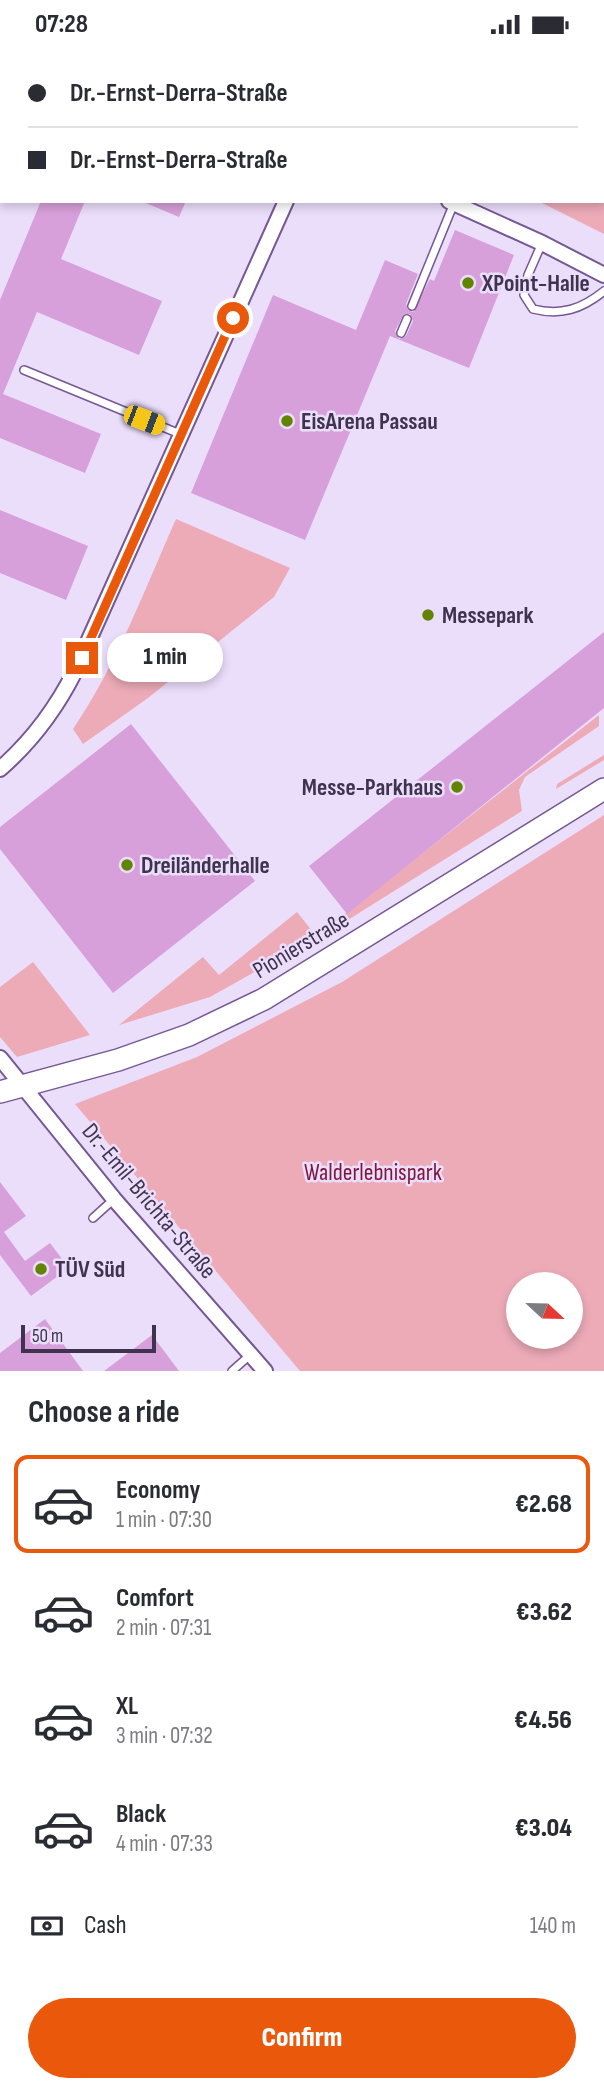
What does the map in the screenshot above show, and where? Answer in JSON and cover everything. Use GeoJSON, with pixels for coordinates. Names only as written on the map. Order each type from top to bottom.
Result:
{"type":"FeatureCollection","features":[{"type":"Feature","properties":{"kind":"main road","name":"Pionierstraße"},"geometry":{"type":"LineString","coordinates":[[0,1092],[189,1035],[264,999],[604,789]]}},
{"type":"Feature","properties":{"kind":"street"},"geometry":{"type":"LineString","coordinates":[[0,769],[37,732],[59,702],[96,628],[180,434],[285,203]]}},
{"type":"Feature","properties":{"kind":"street"},"geometry":{"type":"LineString","coordinates":[[453,203],[542,243],[604,275]]}},
{"type":"Feature","properties":{"kind":"street","name":"Dr.-Emil-Brichta-Straße"},"geometry":{"type":"LineString","coordinates":[[0,1058],[114,1199],[265,1371]]}},
{"type":"Feature","properties":{"kind":"lane"},"geometry":{"type":"LineString","coordinates":[[412,306],[451,203]]}},
{"type":"Feature","properties":{"kind":"lane"},"geometry":{"type":"LineString","coordinates":[[542,243],[528,275],[524,295],[533,309],[548,313],[571,312],[604,291]]}},
{"type":"Feature","properties":{"kind":"lane"},"geometry":{"type":"LineString","coordinates":[[401,333],[407,319]]}},
{"type":"Feature","properties":{"kind":"lane"},"geometry":{"type":"LineString","coordinates":[[24,370],[180,434]]}},
{"type":"Feature","properties":{"kind":"lane"},"geometry":{"type":"LineString","coordinates":[[93,1218],[114,1199]]}},
{"type":"Feature","properties":{"kind":"lane"},"geometry":{"type":"LineString","coordinates":[[232,1371],[251,1355]]}},
{"type":"Feature","properties":{"kind":"green space"},"geometry":{"type":"Polygon","coordinates":[[[542,203],[604,203],[604,234],[542,203]]]}},
{"type":"Feature","properties":{"kind":"green space"},"geometry":{"type":"Polygon","coordinates":[[[176,519],[290,568],[274,597],[148,698],[83,744],[73,729],[116,653],[176,519]]]}},
{"type":"Feature","properties":{"kind":"green space"},"geometry":{"type":"Polygon","coordinates":[[[599,715],[599,726],[525,777],[519,790],[522,811],[335,928],[332,924],[599,715]]]}},
{"type":"Feature","properties":{"kind":"green space"},"geometry":{"type":"Polygon","coordinates":[[[604,755],[604,760],[556,789],[557,784],[604,755]]]}},
{"type":"Feature","properties":{"kind":"green space","name":"Walderlebnispark"},"geometry":{"type":"Polygon","coordinates":[[[604,815],[604,1371],[300,1371],[75,1104],[197,1057],[342,982],[604,815]]]}},
{"type":"Feature","properties":{"kind":"green space"},"geometry":{"type":"Polygon","coordinates":[[[297,912],[317,937],[210,997],[119,1025],[203,957],[219,975],[297,912]]]}},
{"type":"Feature","properties":{"kind":"green space"},"geometry":{"type":"Polygon","coordinates":[[[33,962],[90,1035],[17,1057],[0,1037],[0,987],[33,962]]]}},
{"type":"Feature","properties":{"kind":"building"},"geometry":{"type":"Polygon","coordinates":[[[40,203],[84,203],[61,259],[162,301],[139,355],[37,312],[3,394],[101,434],[85,473],[0,438],[0,300],[40,203]]]}},
{"type":"Feature","properties":{"kind":"building"},"geometry":{"type":"Polygon","coordinates":[[[146,203],[185,203],[179,217],[146,203]]]}},
{"type":"Feature","properties":{"kind":"building","name":"EisArena Passau"},"geometry":{"type":"Polygon","coordinates":[[[455,230],[514,255],[469,368],[390,336],[305,540],[191,493],[273,295],[356,330],[385,260],[418,274],[406,304],[408,310],[413,312],[430,279],[434,281],[455,230]],[[404,314],[395,331],[399,339],[406,336],[413,321],[410,314],[404,314]]]}},
{"type":"Feature","properties":{"kind":"building"},"geometry":{"type":"Polygon","coordinates":[[[0,510],[88,546],[66,600],[0,573],[0,510]]]}},
{"type":"Feature","properties":{"kind":"building","name":"Messe-Parkhaus"},"geometry":{"type":"Polygon","coordinates":[[[604,632],[604,708],[347,914],[309,866],[604,632]]]}},
{"type":"Feature","properties":{"kind":"building","name":"Dreiländerhalle"},"geometry":{"type":"Polygon","coordinates":[[[131,724],[255,881],[113,993],[0,849],[0,827],[131,724]]]}},
{"type":"Feature","properties":{"kind":"building"},"geometry":{"type":"Polygon","coordinates":[[[0,1182],[26,1216],[4,1232],[25,1261],[50,1243],[69,1268],[31,1296],[0,1255],[0,1182]]]}},
{"type":"Feature","properties":{"kind":"building"},"geometry":{"type":"Polygon","coordinates":[[[45,1319],[83,1371],[0,1371],[0,1353],[45,1319]]]}},
{"type":"Feature","properties":{"kind":"building"},"geometry":{"type":"Polygon","coordinates":[[[152,1335],[179,1371],[104,1371],[152,1335]]]}},
{"type":"Feature","properties":{"kind":"place","name":"XPoint-Halle"},"geometry":{"type":"Point","coordinates":[468,283]}},
{"type":"Feature","properties":{"kind":"place","name":"EisArena Passau"},"geometry":{"type":"Point","coordinates":[287,421]}},
{"type":"Feature","properties":{"kind":"place","name":"Messepark"},"geometry":{"type":"Point","coordinates":[428,615]}},
{"type":"Feature","properties":{"kind":"place","name":"Messe-Parkhaus"},"geometry":{"type":"Point","coordinates":[457,787]}},
{"type":"Feature","properties":{"kind":"place","name":"Dreiländerhalle"},"geometry":{"type":"Point","coordinates":[127,865]}},
{"type":"Feature","properties":{"kind":"place","name":"TÜV Süd"},"geometry":{"type":"Point","coordinates":[41,1269]}},
{"type":"Feature","properties":{"kind":"route"},"geometry":{"type":"LineString","coordinates":[[82,658],[233,318]]}}]}
